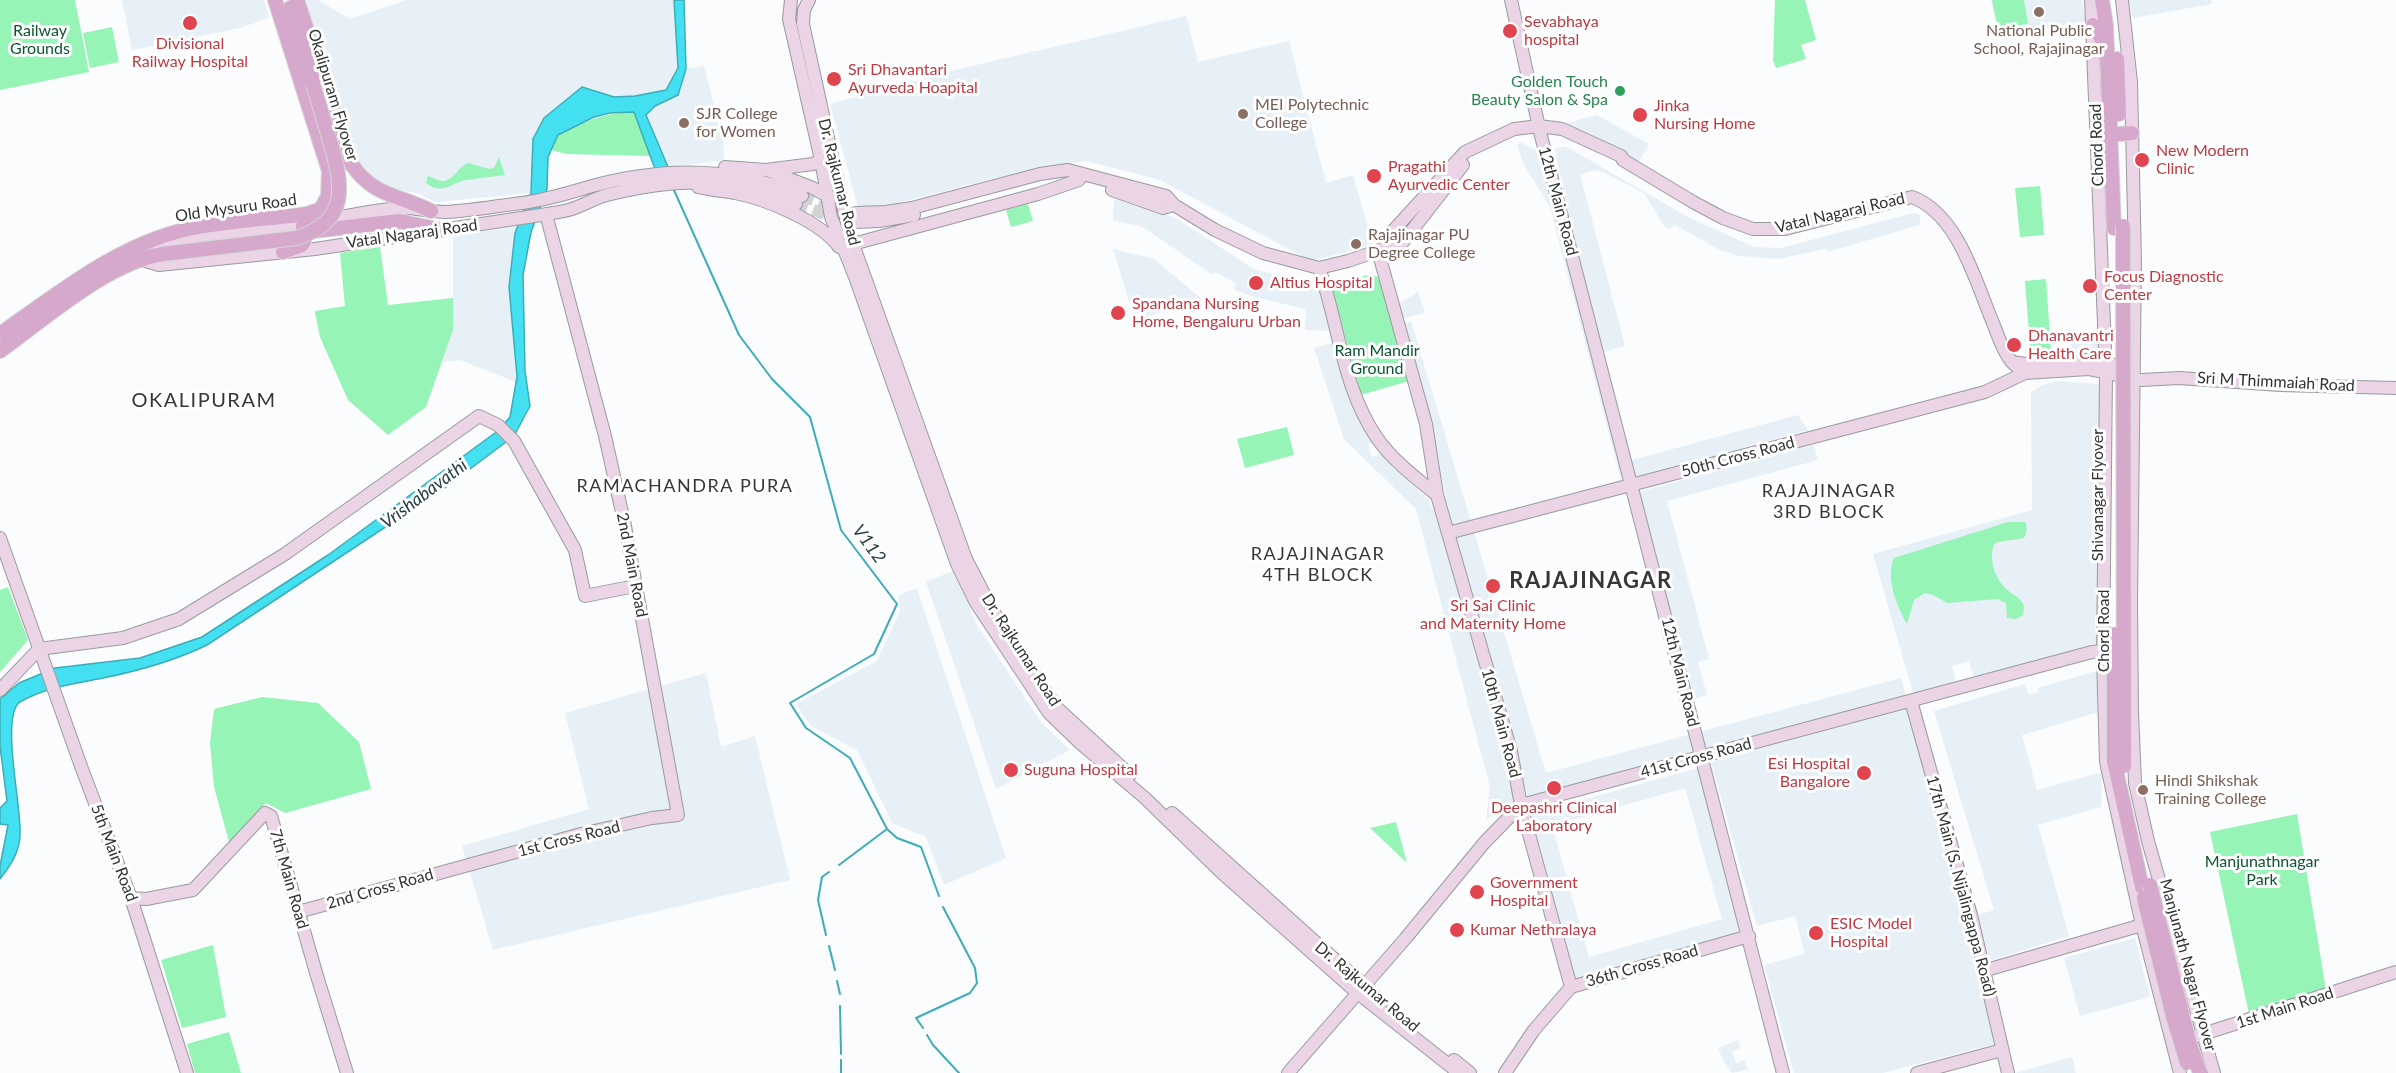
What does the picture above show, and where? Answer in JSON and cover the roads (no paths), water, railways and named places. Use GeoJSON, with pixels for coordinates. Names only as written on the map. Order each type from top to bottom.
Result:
{"type":"FeatureCollection","features":[{"type":"Feature","properties":{"kind":"main road","name":"Old Mysuru Road"},"geometry":{"type":"LineString","coordinates":[[0,334],[104,263],[142,245],[190,229],[298,220],[319,216],[328,196],[328,171],[275,0]]}},
{"type":"Feature","properties":{"kind":"main road","name":"Okalipuram Flyover"},"geometry":{"type":"LineString","coordinates":[[142,260],[163,254],[296,238],[316,231],[331,216],[340,192],[340,176],[288,0]]}},
{"type":"Feature","properties":{"kind":"main road"},"geometry":{"type":"LineString","coordinates":[[297,0],[352,165],[362,177],[383,193],[431,211]]}},
{"type":"Feature","properties":{"kind":"main road"},"geometry":{"type":"LineString","coordinates":[[2102,0],[2114,81]]}},
{"type":"Feature","properties":{"kind":"main road"},"geometry":{"type":"LineString","coordinates":[[2110,0],[2114,81],[2110,120]]}},
{"type":"Feature","properties":{"kind":"main road"},"geometry":{"type":"LineString","coordinates":[[2093,26],[2102,40],[2104,96],[2110,120]]}},
{"type":"Feature","properties":{"kind":"main road","name":"Shivanagar Flyover"},"geometry":{"type":"LineString","coordinates":[[2114,81],[2126,134],[2119,227]]}},
{"type":"Feature","properties":{"kind":"main road","name":"Shivanagar Flyover"},"geometry":{"type":"LineString","coordinates":[[2110,120],[2119,227],[2123,784],[2138,868]]}},
{"type":"Feature","properties":{"kind":"main road"},"geometry":{"type":"LineString","coordinates":[[319,216],[308,221],[313,231],[399,221],[441,230]]}},
{"type":"Feature","properties":{"kind":"main road"},"geometry":{"type":"LineString","coordinates":[[283,252],[299,247],[304,241],[298,220]]}},
{"type":"Feature","properties":{"kind":"main road"},"geometry":{"type":"LineString","coordinates":[[0,351],[95,283],[142,260]]}},
{"type":"Feature","properties":{"kind":"main road","name":"Manjunath Nagar Flyover"},"geometry":{"type":"LineString","coordinates":[[2138,868],[2146,886],[2189,1042],[2200,1073]]}},
{"type":"Feature","properties":{"kind":"main road","name":"Manjunath Nagar Flyover"},"geometry":{"type":"LineString","coordinates":[[2146,886],[2178,1035],[2191,1073]]}},
{"type":"Feature","properties":{"kind":"street","name":"Dr. Rajkumar Road"},"geometry":{"type":"LineString","coordinates":[[791,0],[789,19],[821,160],[831,217],[957,564],[976,603],[1050,713],[1080,743],[1145,798],[1222,873],[1459,1073]]}},
{"type":"Feature","properties":{"kind":"street","name":"Dr. Rajkumar Road"},"geometry":{"type":"LineString","coordinates":[[809,0],[804,10],[803,24],[853,244],[966,559],[993,611],[1057,708],[1358,988],[1470,1073]]}},
{"type":"Feature","properties":{"kind":"street","name":"12th Main Road"},"geometry":{"type":"LineString","coordinates":[[1511,0],[1539,129],[1633,484],[1783,1073]]}},
{"type":"Feature","properties":{"kind":"street","name":"Chord Road"},"geometry":{"type":"LineString","coordinates":[[2091,0],[2106,374],[2104,651],[2106,762],[2138,868],[2142,925],[2180,1073]]}},
{"type":"Feature","properties":{"kind":"street","name":"Chord Road"},"geometry":{"type":"LineString","coordinates":[[2122,0],[2129,52],[2126,134],[2136,262],[2133,376],[2132,645],[2135,783],[2148,841],[2214,1073]]}},
{"type":"Feature","properties":{"kind":"street","name":"Vatal Nagaraj Road"},"geometry":{"type":"LineString","coordinates":[[1174,205],[1163,208],[1079,180],[1062,179],[902,218],[856,217],[912,208],[1040,174],[1068,170],[1166,196],[1174,205],[1215,230],[1263,253],[1319,268],[1330,267],[1402,242],[1469,158],[1515,134],[1539,129],[1582,142],[1623,160],[1723,218],[1754,229],[1785,229],[1912,197],[1923,201],[1941,215],[1954,233],[2000,342],[2011,361],[2025,373]]}},
{"type":"Feature","properties":{"kind":"street"},"geometry":{"type":"LineString","coordinates":[[691,171],[731,167],[766,170],[813,164],[821,160]]}},
{"type":"Feature","properties":{"kind":"street"},"geometry":{"type":"LineString","coordinates":[[677,177],[765,191],[831,217],[843,206],[828,196],[766,170]]}},
{"type":"Feature","properties":{"kind":"street","name":"Vatal Nagaraj Road"},"geometry":{"type":"LineString","coordinates":[[142,260],[159,265],[283,252],[519,219],[572,208],[605,195],[658,185],[691,171]]}},
{"type":"Feature","properties":{"kind":"street"},"geometry":{"type":"LineString","coordinates":[[691,171],[752,178],[798,205],[826,232],[846,256]]}},
{"type":"Feature","properties":{"kind":"street","name":"Vatal Nagaraj Road"},"geometry":{"type":"LineString","coordinates":[[319,216],[409,208],[450,212],[549,199],[648,174],[677,177]]}},
{"type":"Feature","properties":{"kind":"street"},"geometry":{"type":"LineString","coordinates":[[853,244],[1079,180]]}},
{"type":"Feature","properties":{"kind":"street","name":"2nd Main Road"},"geometry":{"type":"LineString","coordinates":[[543,214],[605,436],[625,526],[678,815]]}},
{"type":"Feature","properties":{"kind":"street","name":"10th Main Road"},"geometry":{"type":"LineString","coordinates":[[1382,249],[1426,424],[1437,495],[1511,751],[1521,805],[1571,987]]}},
{"type":"Feature","properties":{"kind":"street"},"geometry":{"type":"LineString","coordinates":[[1319,268],[1358,404],[1378,439],[1404,468],[1437,495]]}},
{"type":"Feature","properties":{"kind":"street"},"geometry":{"type":"LineString","coordinates":[[2011,361],[2026,364],[2098,359],[2133,376]]}},
{"type":"Feature","properties":{"kind":"street"},"geometry":{"type":"LineString","coordinates":[[2025,373],[2088,369],[2106,374],[2133,376]]}},
{"type":"Feature","properties":{"kind":"street","name":"50th Cross Road"},"geometry":{"type":"LineString","coordinates":[[1448,533],[1985,392],[2025,373]]}},
{"type":"Feature","properties":{"kind":"street","name":"Sri M Thimmaiah Road"},"geometry":{"type":"LineString","coordinates":[[2133,376],[2280,385],[2323,384],[2396,388]]}},
{"type":"Feature","properties":{"kind":"street"},"geometry":{"type":"LineString","coordinates":[[0,690],[41,655],[123,638],[179,619],[285,554],[479,416],[498,424],[513,440],[575,550],[585,596],[635,586]]}},
{"type":"Feature","properties":{"kind":"street","name":"5th Main Road"},"geometry":{"type":"LineString","coordinates":[[0,538],[131,898],[187,1073]]}},
{"type":"Feature","properties":{"kind":"street","name":"41st Cross Road"},"geometry":{"type":"LineString","coordinates":[[1521,805],[2092,652],[2132,645]]}},
{"type":"Feature","properties":{"kind":"street","name":"17th Main (S. Nijalingappa Road)"},"geometry":{"type":"LineString","coordinates":[[1911,701],[1971,915],[2008,1073]]}},
{"type":"Feature","properties":{"kind":"street"},"geometry":{"type":"LineString","coordinates":[[1288,1073],[1358,988],[1484,843],[1521,805]]}},
{"type":"Feature","properties":{"kind":"street","name":"7th Main Road"},"geometry":{"type":"LineString","coordinates":[[131,898],[146,899],[193,890],[265,813],[271,816],[347,1073]]}},
{"type":"Feature","properties":{"kind":"street","name":"1st Cross Road"},"geometry":{"type":"LineString","coordinates":[[461,867],[581,834],[652,818],[678,815]]}},
{"type":"Feature","properties":{"kind":"street","name":"2nd Cross Road"},"geometry":{"type":"LineString","coordinates":[[298,912],[461,867]]}},
{"type":"Feature","properties":{"kind":"street"},"geometry":{"type":"LineString","coordinates":[[1983,971],[2142,925]]}},
{"type":"Feature","properties":{"kind":"street","name":"36th Cross Road"},"geometry":{"type":"LineString","coordinates":[[1505,1073],[1534,1030],[1571,987],[1749,936]]}},
{"type":"Feature","properties":{"kind":"street","name":"1st Main Road"},"geometry":{"type":"LineString","coordinates":[[2173,1043],[2396,972]]}},
{"type":"Feature","properties":{"kind":"street"},"geometry":{"type":"LineString","coordinates":[[1917,1073],[2002,1050]]}},
{"type":"Feature","properties":{"kind":"water","name":"Vrishabavathi"},"geometry":{"type":"Polygon","coordinates":[[[674,0],[684,0],[686,69],[678,95],[655,106],[646,115],[668,167],[655,169],[634,112],[610,113],[594,117],[558,135],[548,157],[547,189],[531,232],[523,275],[525,371],[530,406],[514,436],[446,487],[207,645],[156,665],[50,689],[20,702],[14,711],[12,743],[20,841],[14,858],[0,879],[0,866],[8,825],[0,824],[0,808],[7,801],[0,746],[0,699],[19,683],[55,668],[140,658],[202,637],[328,555],[499,430],[510,417],[517,377],[509,287],[515,233],[531,193],[533,139],[544,118],[582,87],[614,97],[635,96],[666,90],[678,68],[674,0]]]}},
{"type":"Feature","properties":{"kind":"waterway","name":"V112"},"geometry":{"type":"LineString","coordinates":[[673,188],[739,335],[772,379],[810,417],[841,530],[897,604],[874,654],[790,703],[806,728],[850,758],[887,829],[897,838],[921,847],[939,896]]}},
{"type":"Feature","properties":{"kind":"waterway"},"geometry":{"type":"LineString","coordinates":[[839,865],[887,829]]}},
{"type":"Feature","properties":{"kind":"waterway"},"geometry":{"type":"LineString","coordinates":[[826,935],[818,900],[822,877],[829,872]]}},
{"type":"Feature","properties":{"kind":"waterway","name":"V112"},"geometry":{"type":"LineString","coordinates":[[923,1028],[916,1018],[970,993],[977,983],[975,968],[943,907]]}},
{"type":"Feature","properties":{"kind":"waterway"},"geometry":{"type":"LineString","coordinates":[[829,946],[835,970]]}},
{"type":"Feature","properties":{"kind":"waterway"},"geometry":{"type":"LineString","coordinates":[[837,981],[840,994]]}},
{"type":"Feature","properties":{"kind":"waterway"},"geometry":{"type":"LineString","coordinates":[[840,1006],[841,1054]]}},
{"type":"Feature","properties":{"kind":"waterway","name":"V112"},"geometry":{"type":"LineString","coordinates":[[927,1035],[933,1045],[959,1073]]}},
{"type":"Feature","properties":{"kind":"waterway"},"geometry":{"type":"LineString","coordinates":[[841,1060],[841,1073]]}},
{"type":"Feature","properties":{"kind":"tunnel"},"geometry":{"type":"LineString","coordinates":[[802,196],[837,209]]}},
{"type":"Feature","properties":{"kind":"tunnel"},"geometry":{"type":"LineString","coordinates":[[796,204],[845,221],[855,222]]}},
{"type":"Feature","properties":{"kind":"place","name":"National Public School, Rajajinagar"},"geometry":{"type":"Point","coordinates":[2039,12]}},
{"type":"Feature","properties":{"kind":"place","name":"Divisional Railway Hospital"},"geometry":{"type":"Point","coordinates":[190,23]}},
{"type":"Feature","properties":{"kind":"place","name":"Sevabhaya hospital"},"geometry":{"type":"Point","coordinates":[1510,31]}},
{"type":"Feature","properties":{"kind":"place","name":"Sri Dhavantari Ayurveda Hoapital"},"geometry":{"type":"Point","coordinates":[834,79]}},
{"type":"Feature","properties":{"kind":"place","name":"Golden Touch Beauty Salon & Spa"},"geometry":{"type":"Point","coordinates":[1620,91]}},
{"type":"Feature","properties":{"kind":"place","name":"MEI Polytechnic College"},"geometry":{"type":"Point","coordinates":[1243,114]}},
{"type":"Feature","properties":{"kind":"place","name":"Jinka Nursing Home"},"geometry":{"type":"Point","coordinates":[1640,115]}},
{"type":"Feature","properties":{"kind":"place","name":"SJR College for Women"},"geometry":{"type":"Point","coordinates":[684,123]}},
{"type":"Feature","properties":{"kind":"place","name":"New Modern Clinic"},"geometry":{"type":"Point","coordinates":[2142,160]}},
{"type":"Feature","properties":{"kind":"place","name":"Pragathi Ayurvedic Center"},"geometry":{"type":"Point","coordinates":[1374,176]}},
{"type":"Feature","properties":{"kind":"place","name":"Rajajinagar PU Degree College"},"geometry":{"type":"Point","coordinates":[1356,244]}},
{"type":"Feature","properties":{"kind":"place","name":"Altius Hospital"},"geometry":{"type":"Point","coordinates":[1256,283]}},
{"type":"Feature","properties":{"kind":"place","name":"Focus Diagnostic Center"},"geometry":{"type":"Point","coordinates":[2090,286]}},
{"type":"Feature","properties":{"kind":"place","name":"Spandana Nursing Home, Bengaluru Urban"},"geometry":{"type":"Point","coordinates":[1118,313]}},
{"type":"Feature","properties":{"kind":"place","name":"Dhanavantri Health Care"},"geometry":{"type":"Point","coordinates":[2014,345]}},
{"type":"Feature","properties":{"kind":"place","name":"Sri Sai Clinic and Maternity Home"},"geometry":{"type":"Point","coordinates":[1493,586]}},
{"type":"Feature","properties":{"kind":"place","name":"Suguna Hospital"},"geometry":{"type":"Point","coordinates":[1011,770]}},
{"type":"Feature","properties":{"kind":"place","name":"Esi Hospital Bangalore"},"geometry":{"type":"Point","coordinates":[1864,773]}},
{"type":"Feature","properties":{"kind":"place","name":"Deepashri Clinical Laboratory"},"geometry":{"type":"Point","coordinates":[1554,788]}},
{"type":"Feature","properties":{"kind":"place","name":"Hindi Shikshak Training College"},"geometry":{"type":"Point","coordinates":[2143,790]}},
{"type":"Feature","properties":{"kind":"place","name":"Government Hospital"},"geometry":{"type":"Point","coordinates":[1477,892]}},
{"type":"Feature","properties":{"kind":"place","name":"Kumar Nethralaya"},"geometry":{"type":"Point","coordinates":[1457,930]}},
{"type":"Feature","properties":{"kind":"place","name":"ESIC Model Hospital"},"geometry":{"type":"Point","coordinates":[1816,933]}},
{"type":"Feature","properties":{"kind":"district","name":"OKALIPURAM"},"geometry":{"type":"Point","coordinates":[204,401]}},
{"type":"Feature","properties":{"kind":"district","name":"RAMACHANDRA PURA"},"geometry":{"type":"Point","coordinates":[685,486]}},
{"type":"Feature","properties":{"kind":"district","name":"RAJAJINAGAR 3RD BLOCK"},"geometry":{"type":"Point","coordinates":[1829,501]}},
{"type":"Feature","properties":{"kind":"district","name":"RAJAJINAGAR 4TH BLOCK"},"geometry":{"type":"Point","coordinates":[1318,564]}},
{"type":"Feature","properties":{"kind":"district","name":"RAJAJINAGAR"},"geometry":{"type":"Point","coordinates":[1591,581]}},
{"type":"Feature","properties":{"kind":"park label","name":"Railway Grounds"},"geometry":{"type":"Point","coordinates":[40,40]}},
{"type":"Feature","properties":{"kind":"park label","name":"Ram Mandir Ground"},"geometry":{"type":"Point","coordinates":[1377,360]}},
{"type":"Feature","properties":{"kind":"park label","name":"Manjunathnagar Park"},"geometry":{"type":"Point","coordinates":[2262,871]}}]}
